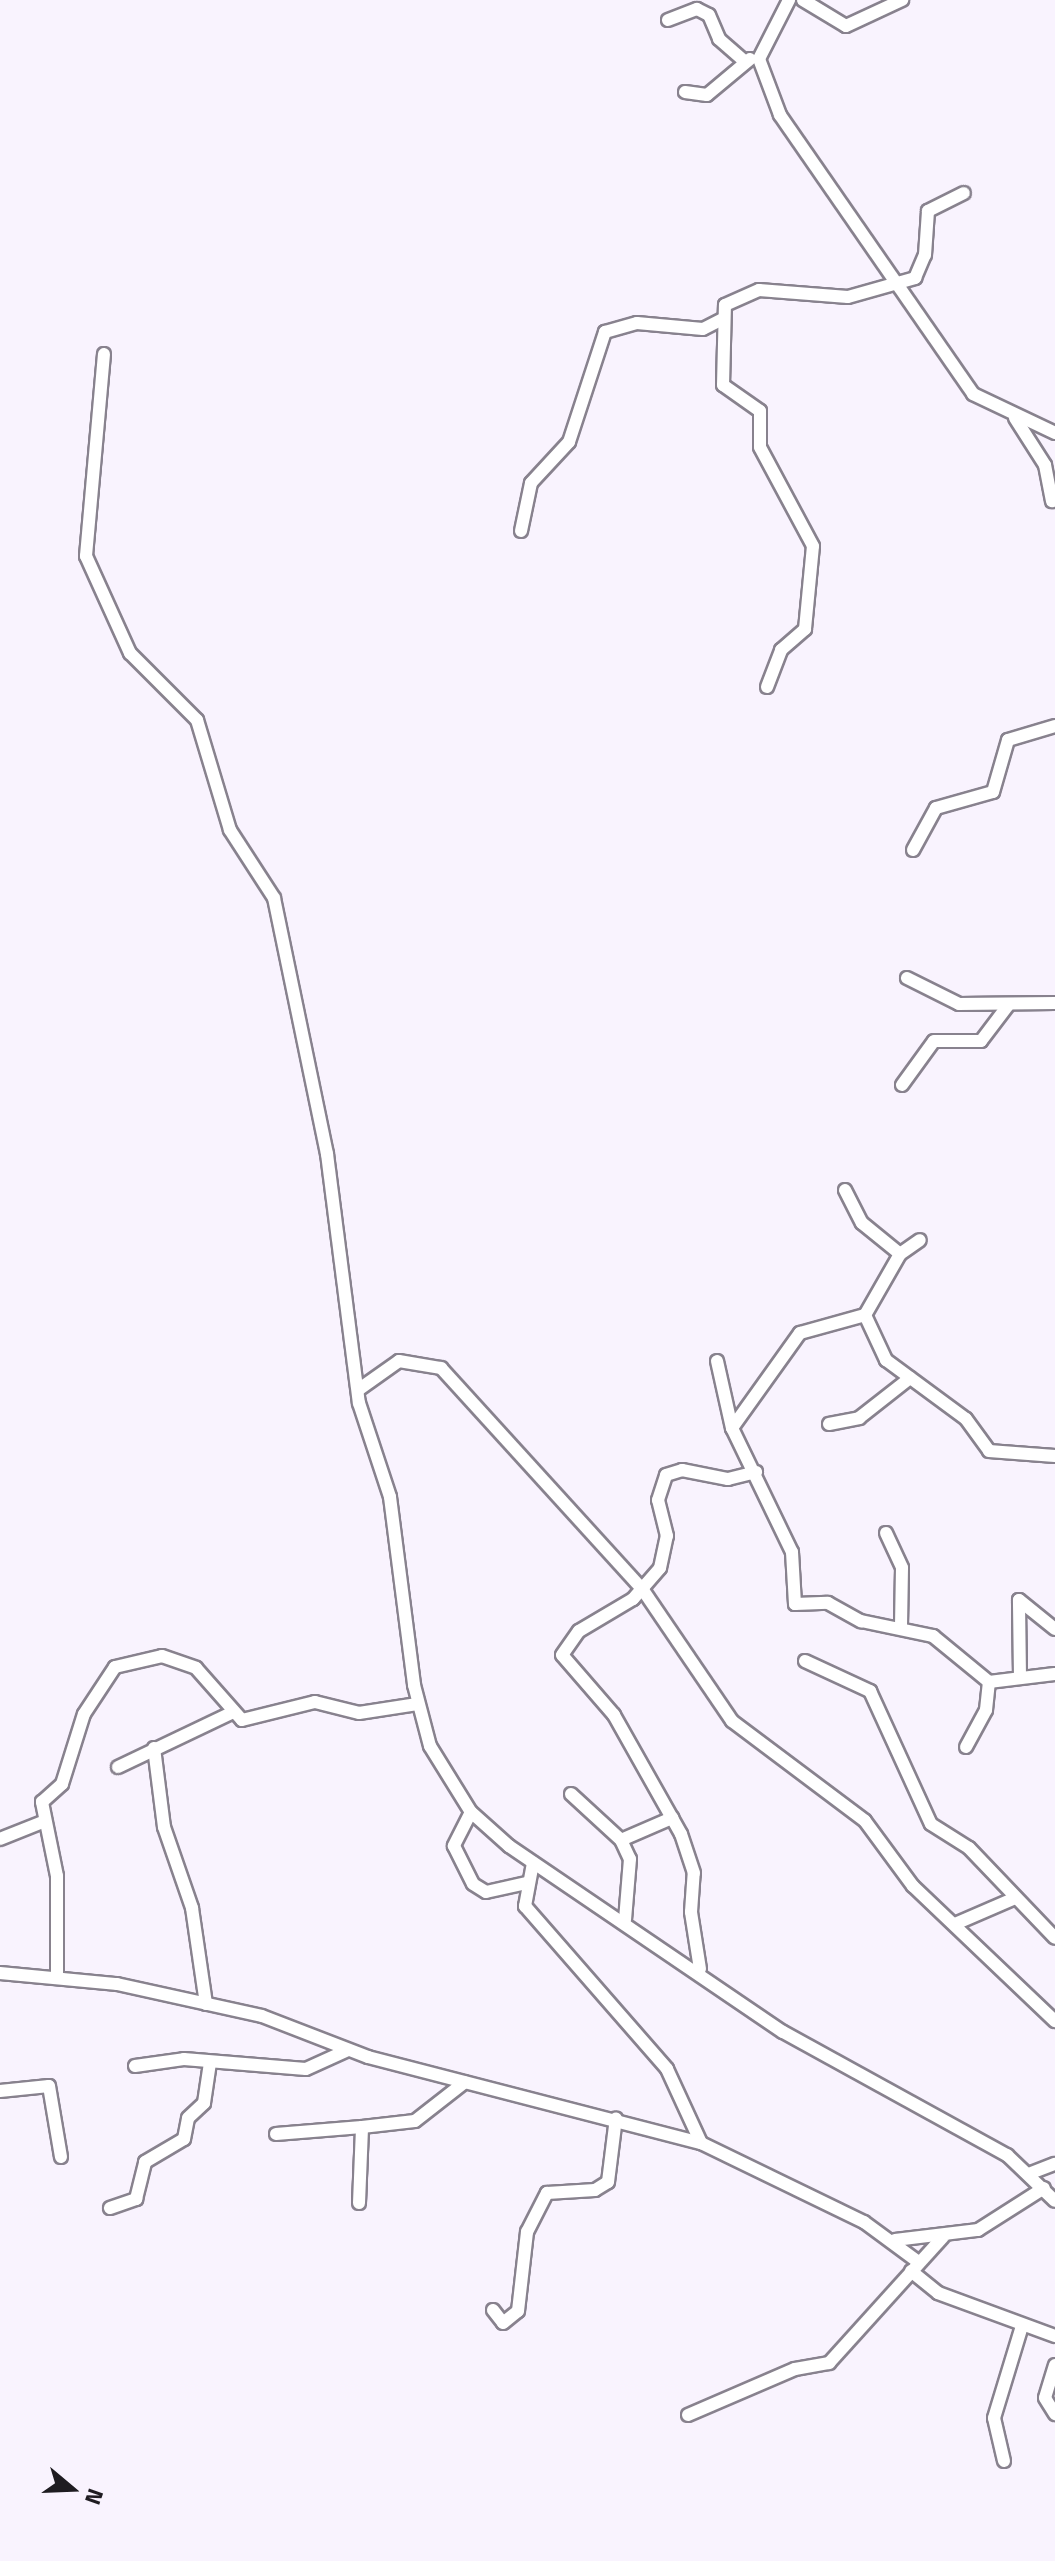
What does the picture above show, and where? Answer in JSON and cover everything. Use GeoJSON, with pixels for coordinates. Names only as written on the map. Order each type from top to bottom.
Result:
{"type":"FeatureCollection","features":[{"type":"Feature","properties":{"kind":"street"},"geometry":{"type":"LineString","coordinates":[[789,0],[759,59],[780,115],[973,394],[1014,417],[1053,428]]}},
{"type":"Feature","properties":{"kind":"street"},"geometry":{"type":"LineString","coordinates":[[803,0],[846,26],[902,0]]}},
{"type":"Feature","properties":{"kind":"street"},"geometry":{"type":"LineString","coordinates":[[668,20],[697,9],[709,15],[719,39],[742,59],[759,59]]}},
{"type":"Feature","properties":{"kind":"street"},"geometry":{"type":"LineString","coordinates":[[685,92],[707,95],[742,59]]}},
{"type":"Feature","properties":{"kind":"street"},"geometry":{"type":"LineString","coordinates":[[767,687],[781,650],[805,629],[813,546],[760,447],[760,411],[723,385],[723,319],[731,297],[759,290],[848,297],[897,286],[921,271],[932,205],[964,193]]}},
{"type":"Feature","properties":{"kind":"street"},"geometry":{"type":"LineString","coordinates":[[521,531],[531,483],[569,442],[605,332],[637,323],[703,329],[723,319]]}},
{"type":"Feature","properties":{"kind":"street"},"geometry":{"type":"LineString","coordinates":[[104,354],[86,556],[130,653],[197,720],[230,830],[269,883],[327,1154],[358,1390],[402,1558],[417,1704],[430,1746],[471,1812],[533,1863],[700,1969],[783,2032],[1031,2173],[1055,2201]]}},
{"type":"Feature","properties":{"kind":"street"},"geometry":{"type":"LineString","coordinates":[[1014,417],[1045,465],[1052,501]]}},
{"type":"Feature","properties":{"kind":"street"},"geometry":{"type":"LineString","coordinates":[[913,850],[936,808],[993,792],[1008,740],[1055,726]]}},
{"type":"Feature","properties":{"kind":"street"},"geometry":{"type":"LineString","coordinates":[[907,978],[959,1004],[1055,1003]]}},
{"type":"Feature","properties":{"kind":"street"},"geometry":{"type":"LineString","coordinates":[[902,1085],[934,1041],[981,1041],[1009,1004]]}},
{"type":"Feature","properties":{"kind":"street"},"geometry":{"type":"LineString","coordinates":[[845,1190],[862,1223],[900,1254]]}},
{"type":"Feature","properties":{"kind":"street"},"geometry":{"type":"LineString","coordinates":[[732,1428],[800,1333],[865,1315],[900,1254],[920,1240]]}},
{"type":"Feature","properties":{"kind":"street"},"geometry":{"type":"LineString","coordinates":[[865,1315],[886,1360],[966,1419],[989,1451],[1055,1456]]}},
{"type":"Feature","properties":{"kind":"street"},"geometry":{"type":"LineString","coordinates":[[358,1390],[399,1361],[441,1368],[643,1590],[732,1721],[865,1821],[913,1886],[1055,2021]]}},
{"type":"Feature","properties":{"kind":"street"},"geometry":{"type":"LineString","coordinates":[[717,1361],[732,1428],[756,1472],[792,1552],[795,1604],[828,1603],[861,1621],[901,1628],[940,1640],[989,1682]]}},
{"type":"Feature","properties":{"kind":"street"},"geometry":{"type":"LineString","coordinates":[[829,1424],[859,1418],[910,1378]]}},
{"type":"Feature","properties":{"kind":"street"},"geometry":{"type":"LineString","coordinates":[[700,1969],[691,1912],[694,1873],[672,1818],[606,1703],[562,1655],[579,1631],[643,1590],[667,1551],[658,1505],[666,1475],[682,1470],[728,1479],[756,1472]]}},
{"type":"Feature","properties":{"kind":"street"},"geometry":{"type":"LineString","coordinates":[[886,1533],[902,1568],[901,1628]]}},
{"type":"Feature","properties":{"kind":"street"},"geometry":{"type":"LineString","coordinates":[[1020,1676],[1019,1600],[1055,1629]]}},
{"type":"Feature","properties":{"kind":"street"},"geometry":{"type":"LineString","coordinates":[[57,1976],[57,1876],[42,1802],[62,1784],[84,1714],[115,1667],[171,1658],[219,1686],[231,1713]]}},
{"type":"Feature","properties":{"kind":"street"},"geometry":{"type":"LineString","coordinates":[[805,1661],[870,1691],[931,1824],[969,1848],[1055,1938]]}},
{"type":"Feature","properties":{"kind":"street"},"geometry":{"type":"LineString","coordinates":[[989,1682],[1055,1674]]}},
{"type":"Feature","properties":{"kind":"street"},"geometry":{"type":"LineString","coordinates":[[966,1747],[986,1710],[989,1682]]}},
{"type":"Feature","properties":{"kind":"street"},"geometry":{"type":"LineString","coordinates":[[118,1767],[231,1713],[250,1720],[315,1702],[359,1713],[417,1704]]}},
{"type":"Feature","properties":{"kind":"street"},"geometry":{"type":"LineString","coordinates":[[154,1748],[164,1827],[194,1918],[206,2004]]}},
{"type":"Feature","properties":{"kind":"street"},"geometry":{"type":"LineString","coordinates":[[571,1794],[621,1840],[634,1878],[625,1920]]}},
{"type":"Feature","properties":{"kind":"street"},"geometry":{"type":"LineString","coordinates":[[471,1812],[454,1846],[473,1884],[486,1892],[527,1883]]}},
{"type":"Feature","properties":{"kind":"street"},"geometry":{"type":"LineString","coordinates":[[621,1840],[672,1818]]}},
{"type":"Feature","properties":{"kind":"street"},"geometry":{"type":"LineString","coordinates":[[0,1839],[45,1821]]}},
{"type":"Feature","properties":{"kind":"street"},"geometry":{"type":"LineString","coordinates":[[533,1863],[525,1906],[667,2069],[701,2143]]}},
{"type":"Feature","properties":{"kind":"street"},"geometry":{"type":"LineString","coordinates":[[955,1924],[1015,1898]]}},
{"type":"Feature","properties":{"kind":"street"},"geometry":{"type":"LineString","coordinates":[[0,1973],[57,1976],[270,2018],[348,2050],[616,2118],[701,2143],[895,2240],[933,2291],[1055,2336]]}},
{"type":"Feature","properties":{"kind":"street"},"geometry":{"type":"LineString","coordinates":[[135,2066],[210,2063],[306,2069],[348,2050]]}},
{"type":"Feature","properties":{"kind":"street"},"geometry":{"type":"LineString","coordinates":[[110,2208],[136,2199],[145,2162],[184,2139],[188,2118],[204,2103],[210,2063]]}},
{"type":"Feature","properties":{"kind":"street"},"geometry":{"type":"LineString","coordinates":[[276,2134],[415,2121],[465,2082]]}},
{"type":"Feature","properties":{"kind":"street"},"geometry":{"type":"LineString","coordinates":[[0,2091],[49,2086],[61,2157]]}},
{"type":"Feature","properties":{"kind":"street"},"geometry":{"type":"LineString","coordinates":[[493,2310],[503,2323],[518,2311],[527,2232],[547,2193],[595,2190],[608,2182],[616,2118]]}},
{"type":"Feature","properties":{"kind":"street"},"geometry":{"type":"LineString","coordinates":[[359,2203],[362,2127]]}},
{"type":"Feature","properties":{"kind":"street"},"geometry":{"type":"LineString","coordinates":[[1031,2173],[1055,2164]]}},
{"type":"Feature","properties":{"kind":"street"},"geometry":{"type":"LineString","coordinates":[[895,2240],[943,2237],[992,2224],[1044,2188]]}},
{"type":"Feature","properties":{"kind":"street"},"geometry":{"type":"LineString","coordinates":[[688,2415],[795,2369],[829,2363],[943,2237]]}},
{"type":"Feature","properties":{"kind":"street"},"geometry":{"type":"LineString","coordinates":[[1004,2461],[994,2418],[1022,2326]]}},
{"type":"Feature","properties":{"kind":"street"},"geometry":{"type":"LineString","coordinates":[[1055,2365],[1045,2398],[1055,2414]]}}]}
